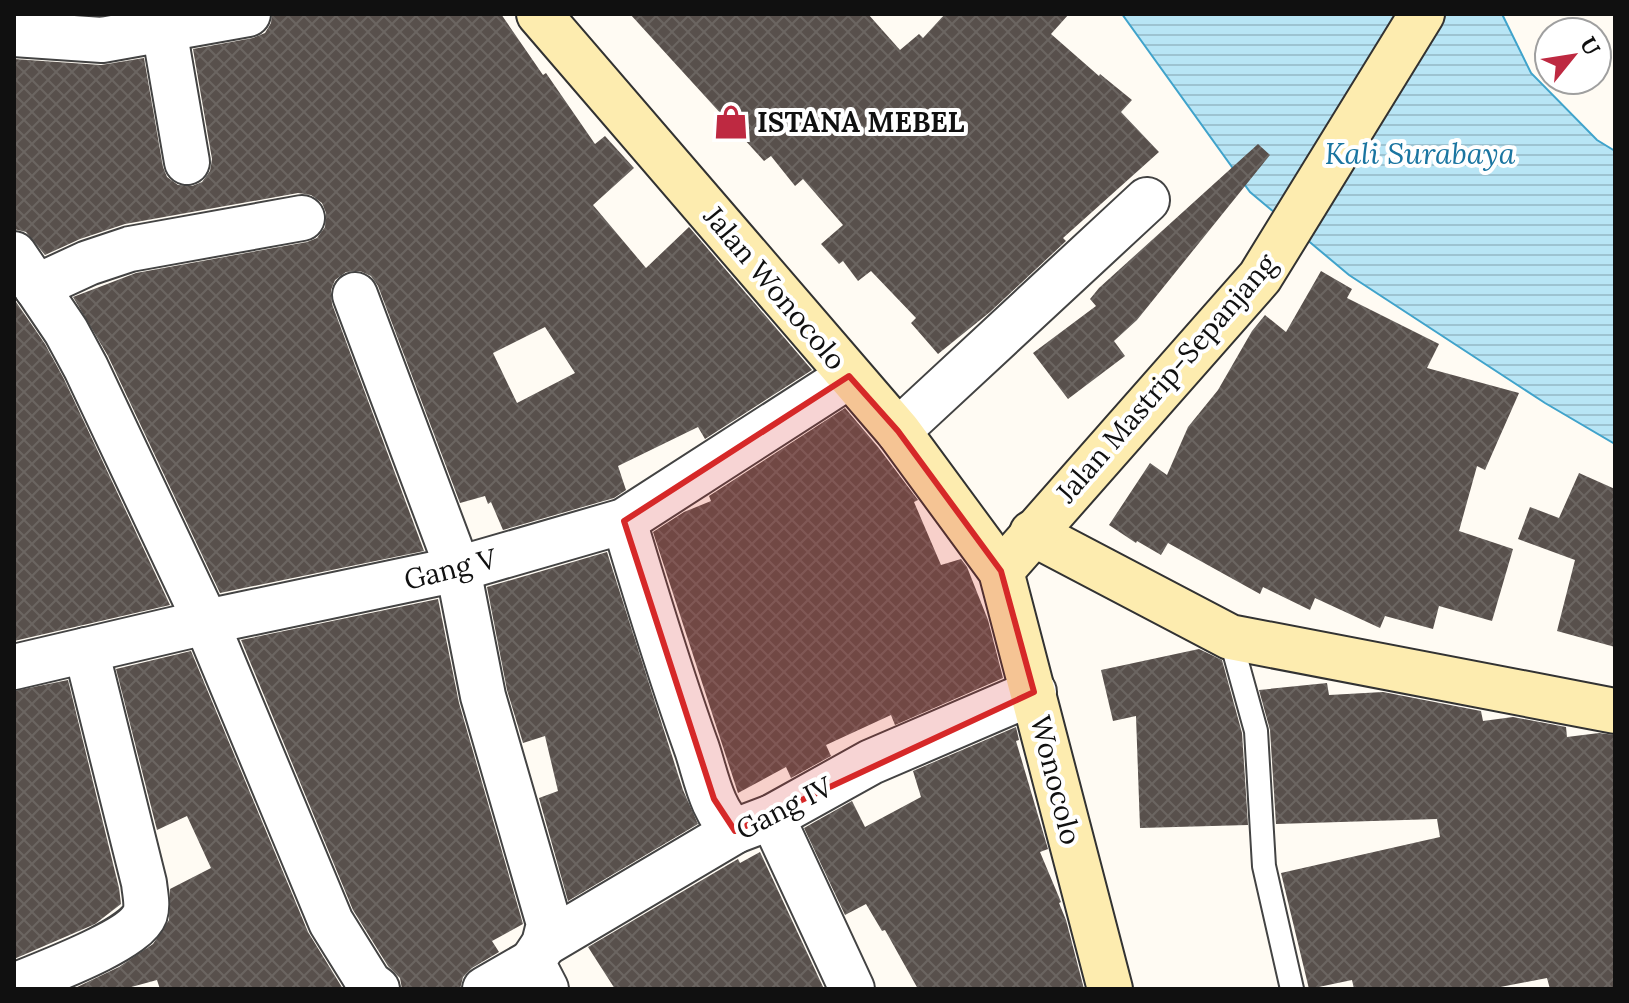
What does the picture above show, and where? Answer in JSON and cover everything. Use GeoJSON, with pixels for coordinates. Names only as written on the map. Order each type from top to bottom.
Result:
{"type":"FeatureCollection","features":[{"type":"Feature","properties":{"kind":"main road","name":"Jalan Wonocolo"},"geometry":{"type":"LineString","coordinates":[[539,14],[898,431],[1001,571]]}},
{"type":"Feature","properties":{"kind":"main road","name":"Jalan Mastrip-Sepanjang"},"geometry":{"type":"LineString","coordinates":[[1001,571],[1260,277],[1422,14]]}},
{"type":"Feature","properties":{"kind":"main road"},"geometry":{"type":"LineString","coordinates":[[1032,533],[1230,637],[1615,711]]}},
{"type":"Feature","properties":{"kind":"main road","name":"Wonocolo"},"geometry":{"type":"LineString","coordinates":[[1001,571],[1110,989]]}},
{"type":"Feature","properties":{"kind":"street"},"geometry":{"type":"LineString","coordinates":[[14,34],[102,40],[248,14]]}},
{"type":"Feature","properties":{"kind":"street"},"geometry":{"type":"LineString","coordinates":[[164,29],[187,162]]}},
{"type":"Feature","properties":{"kind":"street"},"geometry":{"type":"LineString","coordinates":[[898,431],[1147,200]]}},
{"type":"Feature","properties":{"kind":"street"},"geometry":{"type":"LineString","coordinates":[[302,218],[130,249],[88,263],[25,271],[66,331],[86,368],[206,622],[331,922],[369,983],[377,989]]}},
{"type":"Feature","properties":{"kind":"street"},"geometry":{"type":"LineString","coordinates":[[355,295],[458,569],[483,696],[549,924],[541,965]]}},
{"type":"Feature","properties":{"kind":"street","name":"Gang V"},"geometry":{"type":"LineString","coordinates":[[14,667],[206,622],[458,569],[624,521],[849,376]]}},
{"type":"Feature","properties":{"kind":"street"},"geometry":{"type":"LineString","coordinates":[[624,521],[669,673],[723,822],[753,824],[852,989]]}},
{"type":"Feature","properties":{"kind":"street"},"geometry":{"type":"LineString","coordinates":[[14,986],[103,948],[140,925],[147,911],[144,883],[86,650]]}},
{"type":"Feature","properties":{"kind":"street","name":"Gang IV"},"geometry":{"type":"LineString","coordinates":[[485,989],[541,965],[753,824],[871,762],[1034,692]]}},
{"type":"Feature","properties":{"kind":"lane"},"geometry":{"type":"LineString","coordinates":[[1230,637],[1256,731],[1264,866],[1292,989]]}},
{"type":"Feature","properties":{"kind":"highlighted area"},"geometry":{"type":"Polygon","coordinates":[[[849,376],[898,431],[1001,571],[1034,692],[735,831],[714,799],[624,521],[849,376]]]}},
{"type":"Feature","properties":{"kind":"water","name":"Kali Surabaya"},"geometry":{"type":"Polygon","coordinates":[[[1122,14],[1502,14],[1533,75],[1533,96],[1554,96],[1597,140],[1615,151],[1615,444],[1545,403],[1349,275],[1250,192],[1122,14]]]}},
{"type":"Feature","properties":{"kind":"building"},"geometry":{"type":"Polygon","coordinates":[[[272,14],[501,14],[595,144],[605,136],[634,168],[593,205],[646,268],[689,227],[812,370],[705,439],[698,427],[618,466],[626,490],[614,498],[503,530],[491,502],[488,504],[485,496],[460,503],[378,286],[371,276],[360,271],[346,272],[335,280],[331,290],[332,304],[424,551],[220,593],[108,356],[73,297],[136,273],[307,242],[317,238],[325,227],[326,213],[322,203],[311,195],[298,193],[125,224],[45,255],[26,232],[14,229],[14,59],[101,65],[144,58],[163,167],[167,177],[178,185],[192,186],[202,182],[210,171],[212,159],[193,49],[253,38],[265,33],[272,14]],[[545,327],[493,353],[517,403],[575,373],[545,327]]]}},
{"type":"Feature","properties":{"kind":"building"},"geometry":{"type":"Polygon","coordinates":[[[630,14],[868,14],[900,50],[919,34],[923,38],[945,14],[1069,14],[1051,34],[1132,100],[1121,112],[1159,152],[1063,238],[1066,241],[990,312],[938,354],[911,323],[916,318],[871,271],[858,281],[843,261],[839,264],[821,244],[843,225],[803,179],[795,186],[771,156],[764,161],[630,14]]]}},
{"type":"Feature","properties":{"kind":"building"},"geometry":{"type":"Polygon","coordinates":[[[1258,144],[1270,155],[1137,320],[1114,341],[1125,356],[1068,399],[1033,353],[1096,306],[1090,299],[1099,288],[1258,144]]]}},
{"type":"Feature","properties":{"kind":"building"},"geometry":{"type":"Polygon","coordinates":[[[1321,271],[1352,289],[1347,298],[1439,344],[1427,368],[1519,393],[1485,470],[1477,466],[1459,531],[1513,549],[1492,621],[1439,606],[1433,629],[1385,616],[1380,628],[1315,598],[1310,610],[1263,587],[1260,594],[1168,543],[1161,555],[1109,525],[1150,463],[1167,475],[1188,427],[1218,390],[1252,331],[1265,315],[1286,332],[1321,271]]]}},
{"type":"Feature","properties":{"kind":"building"},"geometry":{"type":"Polygon","coordinates":[[[14,299],[45,344],[64,379],[170,605],[14,641],[14,299]]]}},
{"type":"Feature","properties":{"kind":"building"},"geometry":{"type":"Polygon","coordinates":[[[845,408],[918,500],[914,502],[941,565],[961,559],[967,567],[988,620],[1003,678],[895,725],[891,715],[826,745],[831,756],[791,778],[786,767],[738,793],[653,532],[684,512],[711,501],[709,496],[845,408]]]}},
{"type":"Feature","properties":{"kind":"building"},"geometry":{"type":"Polygon","coordinates":[[[1579,473],[1615,489],[1615,647],[1557,631],[1575,560],[1518,539],[1530,507],[1559,518],[1579,473]]]}},
{"type":"Feature","properties":{"kind":"building"},"geometry":{"type":"Polygon","coordinates":[[[607,552],[683,790],[698,824],[568,901],[539,798],[558,791],[545,736],[523,743],[507,690],[487,587],[607,552]]]}},
{"type":"Feature","properties":{"kind":"building"},"geometry":{"type":"Polygon","coordinates":[[[438,599],[459,703],[523,924],[492,941],[499,952],[472,968],[463,977],[460,989],[402,989],[400,978],[388,966],[353,910],[241,640],[438,599]]]}},
{"type":"Feature","properties":{"kind":"building"},"geometry":{"type":"Polygon","coordinates":[[[1199,649],[1222,660],[1242,733],[1248,825],[1140,828],[1136,716],[1113,721],[1101,670],[1199,649]]]}},
{"type":"Feature","properties":{"kind":"building"},"geometry":{"type":"Polygon","coordinates":[[[191,651],[308,932],[343,989],[160,989],[157,980],[124,989],[73,989],[119,967],[153,944],[169,920],[170,889],[211,868],[187,816],[157,830],[116,669],[191,651]]]}},
{"type":"Feature","properties":{"kind":"building"},"geometry":{"type":"Polygon","coordinates":[[[68,680],[121,904],[95,924],[14,959],[14,691],[68,680]]]}},
{"type":"Feature","properties":{"kind":"building"},"geometry":{"type":"Polygon","coordinates":[[[1327,683],[1329,695],[1383,692],[1481,711],[1483,721],[1513,717],[1566,727],[1567,737],[1599,733],[1615,735],[1615,989],[1550,989],[1547,978],[1490,989],[1354,989],[1352,980],[1309,989],[1281,873],[1440,837],[1437,819],[1276,824],[1270,730],[1259,690],[1327,683]]]}},
{"type":"Feature","properties":{"kind":"building"},"geometry":{"type":"Polygon","coordinates":[[[1016,727],[1019,740],[1016,741],[1048,849],[1040,852],[1061,902],[1084,989],[918,989],[885,930],[882,931],[866,904],[845,915],[804,828],[852,801],[865,827],[921,797],[913,771],[1016,727]]]}},
{"type":"Feature","properties":{"kind":"building"},"geometry":{"type":"Polygon","coordinates":[[[760,852],[824,989],[615,989],[588,947],[738,859],[740,863],[760,852]]]}},
{"type":"Feature","properties":{"kind":"place","name":"ISTANA MEBEL"},"geometry":{"type":"Point","coordinates":[731,122]}}]}
